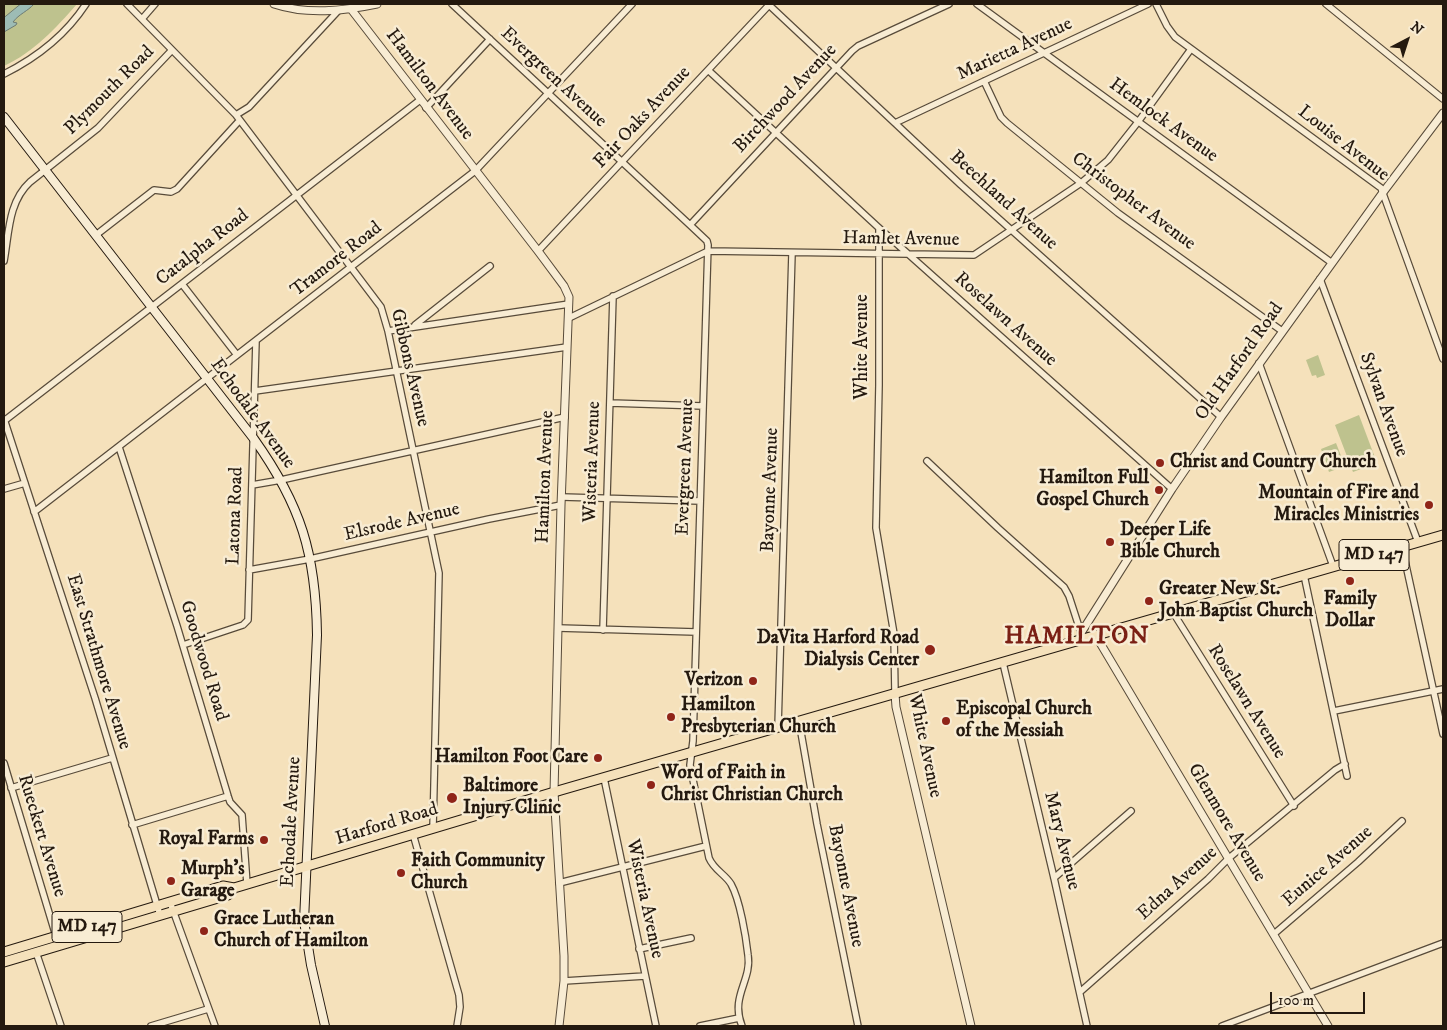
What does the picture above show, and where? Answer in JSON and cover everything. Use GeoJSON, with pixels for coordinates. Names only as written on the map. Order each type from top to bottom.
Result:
{"type":"FeatureCollection","features":[{"type":"Feature","properties":{"kind":"main road","name":"Echodale Avenue"},"geometry":{"type":"LineString","coordinates":[[4,117],[254,440],[281,480],[303,529],[316,591],[317,635],[304,921],[311,965],[325,1026]]}},
{"type":"Feature","properties":{"kind":"main road","name":"Harford Road"},"geometry":{"type":"LineString","coordinates":[[4,952],[58,941],[172,907],[223,886],[234,888],[554,792],[1003,663],[1081,636],[1096,636],[1443,534]]}},
{"type":"Feature","properties":{"kind":"main road","name":"Harford Road"},"geometry":{"type":"LineString","coordinates":[[4,962],[36,952],[58,941]]}},
{"type":"Feature","properties":{"kind":"street"},"geometry":{"type":"LineString","coordinates":[[4,74],[30,60],[52,44],[70,26],[86,4]]}},
{"type":"Feature","properties":{"kind":"street","name":"Gibbons Avenue"},"geometry":{"type":"LineString","coordinates":[[127,4],[238,118],[380,304],[388,330],[439,579],[433,828]]}},
{"type":"Feature","properties":{"kind":"street","name":"Plymouth Road"},"geometry":{"type":"LineString","coordinates":[[142,19],[155,4]]}},
{"type":"Feature","properties":{"kind":"street"},"geometry":{"type":"LineString","coordinates":[[274,4],[294,9],[338,11],[349,7],[377,4]]}},
{"type":"Feature","properties":{"kind":"street","name":"Evergreen Avenue"},"geometry":{"type":"LineString","coordinates":[[452,4],[707,241],[693,741],[690,765],[709,858],[713,866],[732,886],[748,956],[748,970],[738,1002],[739,1018],[742,1026]]}},
{"type":"Feature","properties":{"kind":"street","name":"Tramore Road"},"geometry":{"type":"LineString","coordinates":[[34,512],[475,172],[632,4]]}},
{"type":"Feature","properties":{"kind":"street","name":"Beechland Avenue"},"geometry":{"type":"LineString","coordinates":[[769,4],[894,123],[1221,417]]}},
{"type":"Feature","properties":{"kind":"street","name":"Fair Oaks Avenue"},"geometry":{"type":"LineString","coordinates":[[538,252],[769,4]]}},
{"type":"Feature","properties":{"kind":"street","name":"Birchwood Avenue"},"geometry":{"type":"LineString","coordinates":[[690,225],[835,68],[858,46],[949,4]]}},
{"type":"Feature","properties":{"kind":"street","name":"Hemlock Avenue"},"geometry":{"type":"LineString","coordinates":[[977,4],[1332,263]]}},
{"type":"Feature","properties":{"kind":"street","name":"Marietta Avenue"},"geometry":{"type":"LineString","coordinates":[[894,123],[1148,4]]}},
{"type":"Feature","properties":{"kind":"street","name":"Louise Avenue"},"geometry":{"type":"LineString","coordinates":[[1156,4],[1170,32],[1190,49],[1384,191],[1443,358]]}},
{"type":"Feature","properties":{"kind":"street"},"geometry":{"type":"LineString","coordinates":[[1326,4],[1443,99]]}},
{"type":"Feature","properties":{"kind":"street","name":"Hamilton Avenue"},"geometry":{"type":"LineString","coordinates":[[349,7],[568,292],[569,318],[554,792],[564,981],[558,1026]]}},
{"type":"Feature","properties":{"kind":"street"},"geometry":{"type":"LineString","coordinates":[[96,235],[154,190],[171,192],[177,189],[238,118],[338,11]]}},
{"type":"Feature","properties":{"kind":"street"},"geometry":{"type":"LineString","coordinates":[[426,108],[490,39]]}},
{"type":"Feature","properties":{"kind":"street","name":"Hamlet Avenue"},"geometry":{"type":"LineString","coordinates":[[569,318],[708,251],[974,255],[1081,183],[1108,160],[1138,122],[1190,49]]}},
{"type":"Feature","properties":{"kind":"street","name":"Plymouth Road"},"geometry":{"type":"LineString","coordinates":[[45,170],[98,128],[172,50]]}},
{"type":"Feature","properties":{"kind":"street","name":"Roselawn Avenue"},"geometry":{"type":"LineString","coordinates":[[708,70],[879,228],[1172,489]]}},
{"type":"Feature","properties":{"kind":"street","name":"Christopher Avenue"},"geometry":{"type":"LineString","coordinates":[[984,81],[1002,117],[1118,213],[1282,331]]}},
{"type":"Feature","properties":{"kind":"street","name":"Catalpha Road"},"geometry":{"type":"LineString","coordinates":[[4,420],[420,100]]}},
{"type":"Feature","properties":{"kind":"street","name":"Old Harford Road"},"geometry":{"type":"LineString","coordinates":[[1081,636],[1172,489],[1221,417],[1384,191],[1443,113]]}},
{"type":"Feature","properties":{"kind":"street"},"geometry":{"type":"LineString","coordinates":[[4,261],[14,206],[20,192],[45,170]]}},
{"type":"Feature","properties":{"kind":"street"},"geometry":{"type":"LineString","coordinates":[[4,216],[11,219]]}},
{"type":"Feature","properties":{"kind":"street","name":"White Avenue"},"geometry":{"type":"LineString","coordinates":[[879,228],[879,386],[876,528],[894,634],[896,707],[971,1026]]}},
{"type":"Feature","properties":{"kind":"street","name":"Bayonne Avenue"},"geometry":{"type":"LineString","coordinates":[[778,728],[792,253]]}},
{"type":"Feature","properties":{"kind":"street"},"geometry":{"type":"LineString","coordinates":[[414,326],[490,266]]}},
{"type":"Feature","properties":{"kind":"street","name":"Sylvan Avenue"},"geometry":{"type":"LineString","coordinates":[[1320,279],[1418,542]]}},
{"type":"Feature","properties":{"kind":"street"},"geometry":{"type":"LineString","coordinates":[[182,284],[237,355]]}},
{"type":"Feature","properties":{"kind":"street","name":"Wisteria Avenue"},"geometry":{"type":"LineString","coordinates":[[603,630],[613,296]]}},
{"type":"Feature","properties":{"kind":"street"},"geometry":{"type":"LineString","coordinates":[[388,330],[569,304]]}},
{"type":"Feature","properties":{"kind":"street","name":"Latona Road"},"geometry":{"type":"LineString","coordinates":[[183,645],[246,624],[248,620],[256,342]]}},
{"type":"Feature","properties":{"kind":"street"},"geometry":{"type":"LineString","coordinates":[[255,391],[567,347]]}},
{"type":"Feature","properties":{"kind":"street"},"geometry":{"type":"LineString","coordinates":[[1259,363],[1333,566]]}},
{"type":"Feature","properties":{"kind":"street"},"geometry":{"type":"LineString","coordinates":[[610,403],[703,406]]}},
{"type":"Feature","properties":{"kind":"street"},"geometry":{"type":"LineString","coordinates":[[252,485],[565,417]]}},
{"type":"Feature","properties":{"kind":"street","name":"East Strathmore Avenue"},"geometry":{"type":"LineString","coordinates":[[4,420],[94,698],[158,911]]}},
{"type":"Feature","properties":{"kind":"street","name":"Goodwood Road"},"geometry":{"type":"LineString","coordinates":[[118,447],[183,645],[230,802],[242,815],[246,884]]}},
{"type":"Feature","properties":{"kind":"street"},"geometry":{"type":"LineString","coordinates":[[927,461],[1064,587],[1069,596],[1081,636]]}},
{"type":"Feature","properties":{"kind":"street"},"geometry":{"type":"LineString","coordinates":[[4,489],[24,483]]}},
{"type":"Feature","properties":{"kind":"street","name":"Elsrode Avenue"},"geometry":{"type":"LineString","coordinates":[[249,570],[310,559],[562,501],[607,499],[700,501]]}},
{"type":"Feature","properties":{"kind":"street"},"geometry":{"type":"LineString","coordinates":[[1402,546],[1443,734]]}},
{"type":"Feature","properties":{"kind":"street"},"geometry":{"type":"LineString","coordinates":[[1304,575],[1347,776]]}},
{"type":"Feature","properties":{"kind":"street","name":"Roselawn Avenue"},"geometry":{"type":"LineString","coordinates":[[1174,614],[1294,806]]}},
{"type":"Feature","properties":{"kind":"street"},"geometry":{"type":"LineString","coordinates":[[558,628],[696,632]]}},
{"type":"Feature","properties":{"kind":"street","name":"Glenmore Avenue"},"geometry":{"type":"LineString","coordinates":[[1096,636],[1328,1026]]}},
{"type":"Feature","properties":{"kind":"street","name":"Mary Avenue"},"geometry":{"type":"LineString","coordinates":[[1003,663],[1087,1026]]}},
{"type":"Feature","properties":{"kind":"street"},"geometry":{"type":"LineString","coordinates":[[1334,711],[1443,689]]}},
{"type":"Feature","properties":{"kind":"street","name":"Bayonne Avenue"},"geometry":{"type":"LineString","coordinates":[[799,721],[858,1026]]}},
{"type":"Feature","properties":{"kind":"street"},"geometry":{"type":"LineString","coordinates":[[11,788],[112,758]]}},
{"type":"Feature","properties":{"kind":"street","name":"Rueckert Avenue"},"geometry":{"type":"LineString","coordinates":[[4,763],[58,941]]}},
{"type":"Feature","properties":{"kind":"street","name":"Edna Avenue"},"geometry":{"type":"LineString","coordinates":[[1080,992],[1190,896],[1229,858],[1294,806],[1335,770],[1345,764]]}},
{"type":"Feature","properties":{"kind":"street","name":"Wisteria Avenue"},"geometry":{"type":"LineString","coordinates":[[604,778],[656,1026]]}},
{"type":"Feature","properties":{"kind":"street"},"geometry":{"type":"LineString","coordinates":[[132,825],[228,796]]}},
{"type":"Feature","properties":{"kind":"street"},"geometry":{"type":"LineString","coordinates":[[1054,878],[1131,811]]}},
{"type":"Feature","properties":{"kind":"street","name":"Eunice Avenue"},"geometry":{"type":"LineString","coordinates":[[1274,934],[1363,858],[1402,821]]}},
{"type":"Feature","properties":{"kind":"street"},"geometry":{"type":"LineString","coordinates":[[413,834],[459,995],[460,1007],[457,1026]]}},
{"type":"Feature","properties":{"kind":"street"},"geometry":{"type":"LineString","coordinates":[[559,883],[706,846]]}},
{"type":"Feature","properties":{"kind":"street"},"geometry":{"type":"LineString","coordinates":[[172,907],[215,1026]]}},
{"type":"Feature","properties":{"kind":"street"},"geometry":{"type":"LineString","coordinates":[[640,949],[691,938]]}},
{"type":"Feature","properties":{"kind":"street"},"geometry":{"type":"LineString","coordinates":[[1222,1026],[1443,943]]}},
{"type":"Feature","properties":{"kind":"street"},"geometry":{"type":"LineString","coordinates":[[36,952],[61,1026]]}},
{"type":"Feature","properties":{"kind":"street"},"geometry":{"type":"LineString","coordinates":[[564,981],[645,976]]}},
{"type":"Feature","properties":{"kind":"street"},"geometry":{"type":"LineString","coordinates":[[151,1026],[208,1009]]}},
{"type":"Feature","properties":{"kind":"street"},"geometry":{"type":"LineString","coordinates":[[700,1026],[739,1018]]}},
{"type":"Feature","properties":{"kind":"green space"},"geometry":{"type":"Polygon","coordinates":[[[4,4],[77,4],[35,47],[4,66],[4,4]]]}},
{"type":"Feature","properties":{"kind":"green space"},"geometry":{"type":"Polygon","coordinates":[[[1318,355],[1325,375],[1317,378],[1316,375],[1312,376],[1306,360],[1318,355]]]}},
{"type":"Feature","properties":{"kind":"green space"},"geometry":{"type":"Polygon","coordinates":[[[1359,415],[1377,463],[1353,472],[1335,425],[1359,415]]]}},
{"type":"Feature","properties":{"kind":"green space"},"geometry":{"type":"Polygon","coordinates":[[[1336,443],[1345,466],[1329,472],[1321,449],[1336,443]]]}},
{"type":"Feature","properties":{"kind":"water"},"geometry":{"type":"Polygon","coordinates":[[[21,4],[34,4],[15,19],[13,22],[17,23],[16,25],[4,32],[4,18],[21,4]]]}},
{"type":"Feature","properties":{"kind":"place","name":"Christ and Country Church"},"geometry":{"type":"Point","coordinates":[1160,463]}},
{"type":"Feature","properties":{"kind":"place","name":"Hamilton Full Gospel Church"},"geometry":{"type":"Point","coordinates":[1159,490]}},
{"type":"Feature","properties":{"kind":"place","name":"Mountain of Fire and Miracles Ministries"},"geometry":{"type":"Point","coordinates":[1429,505]}},
{"type":"Feature","properties":{"kind":"place","name":"Deeper Life Bible Church"},"geometry":{"type":"Point","coordinates":[1110,542]}},
{"type":"Feature","properties":{"kind":"place","name":"Family Dollar"},"geometry":{"type":"Point","coordinates":[1350,581]}},
{"type":"Feature","properties":{"kind":"place","name":"Greater New St. John Baptist Church"},"geometry":{"type":"Point","coordinates":[1149,601]}},
{"type":"Feature","properties":{"kind":"place","name":"DaVita Harford Road Dialysis Center"},"geometry":{"type":"Point","coordinates":[930,650]}},
{"type":"Feature","properties":{"kind":"place","name":"Verizon"},"geometry":{"type":"Point","coordinates":[753,681]}},
{"type":"Feature","properties":{"kind":"place","name":"Hamilton Presbyterian Church"},"geometry":{"type":"Point","coordinates":[671,717]}},
{"type":"Feature","properties":{"kind":"place","name":"Episcopal Church of the Messiah"},"geometry":{"type":"Point","coordinates":[946,721]}},
{"type":"Feature","properties":{"kind":"place","name":"Hamilton Foot Care"},"geometry":{"type":"Point","coordinates":[598,758]}},
{"type":"Feature","properties":{"kind":"place","name":"Word of Faith in Christ Christian Church"},"geometry":{"type":"Point","coordinates":[651,785]}},
{"type":"Feature","properties":{"kind":"place","name":"Baltimore Injury Clinic"},"geometry":{"type":"Point","coordinates":[452,798]}},
{"type":"Feature","properties":{"kind":"place","name":"Royal Farms"},"geometry":{"type":"Point","coordinates":[264,840]}},
{"type":"Feature","properties":{"kind":"place","name":"Faith Community Church"},"geometry":{"type":"Point","coordinates":[401,873]}},
{"type":"Feature","properties":{"kind":"place","name":"Murph's Garage"},"geometry":{"type":"Point","coordinates":[171,881]}},
{"type":"Feature","properties":{"kind":"place","name":"Grace Lutheran Church of Hamilton"},"geometry":{"type":"Point","coordinates":[204,931]}},
{"type":"Feature","properties":{"kind":"district","name":"HAMILTON"},"geometry":{"type":"Point","coordinates":[1077,638]}}]}
